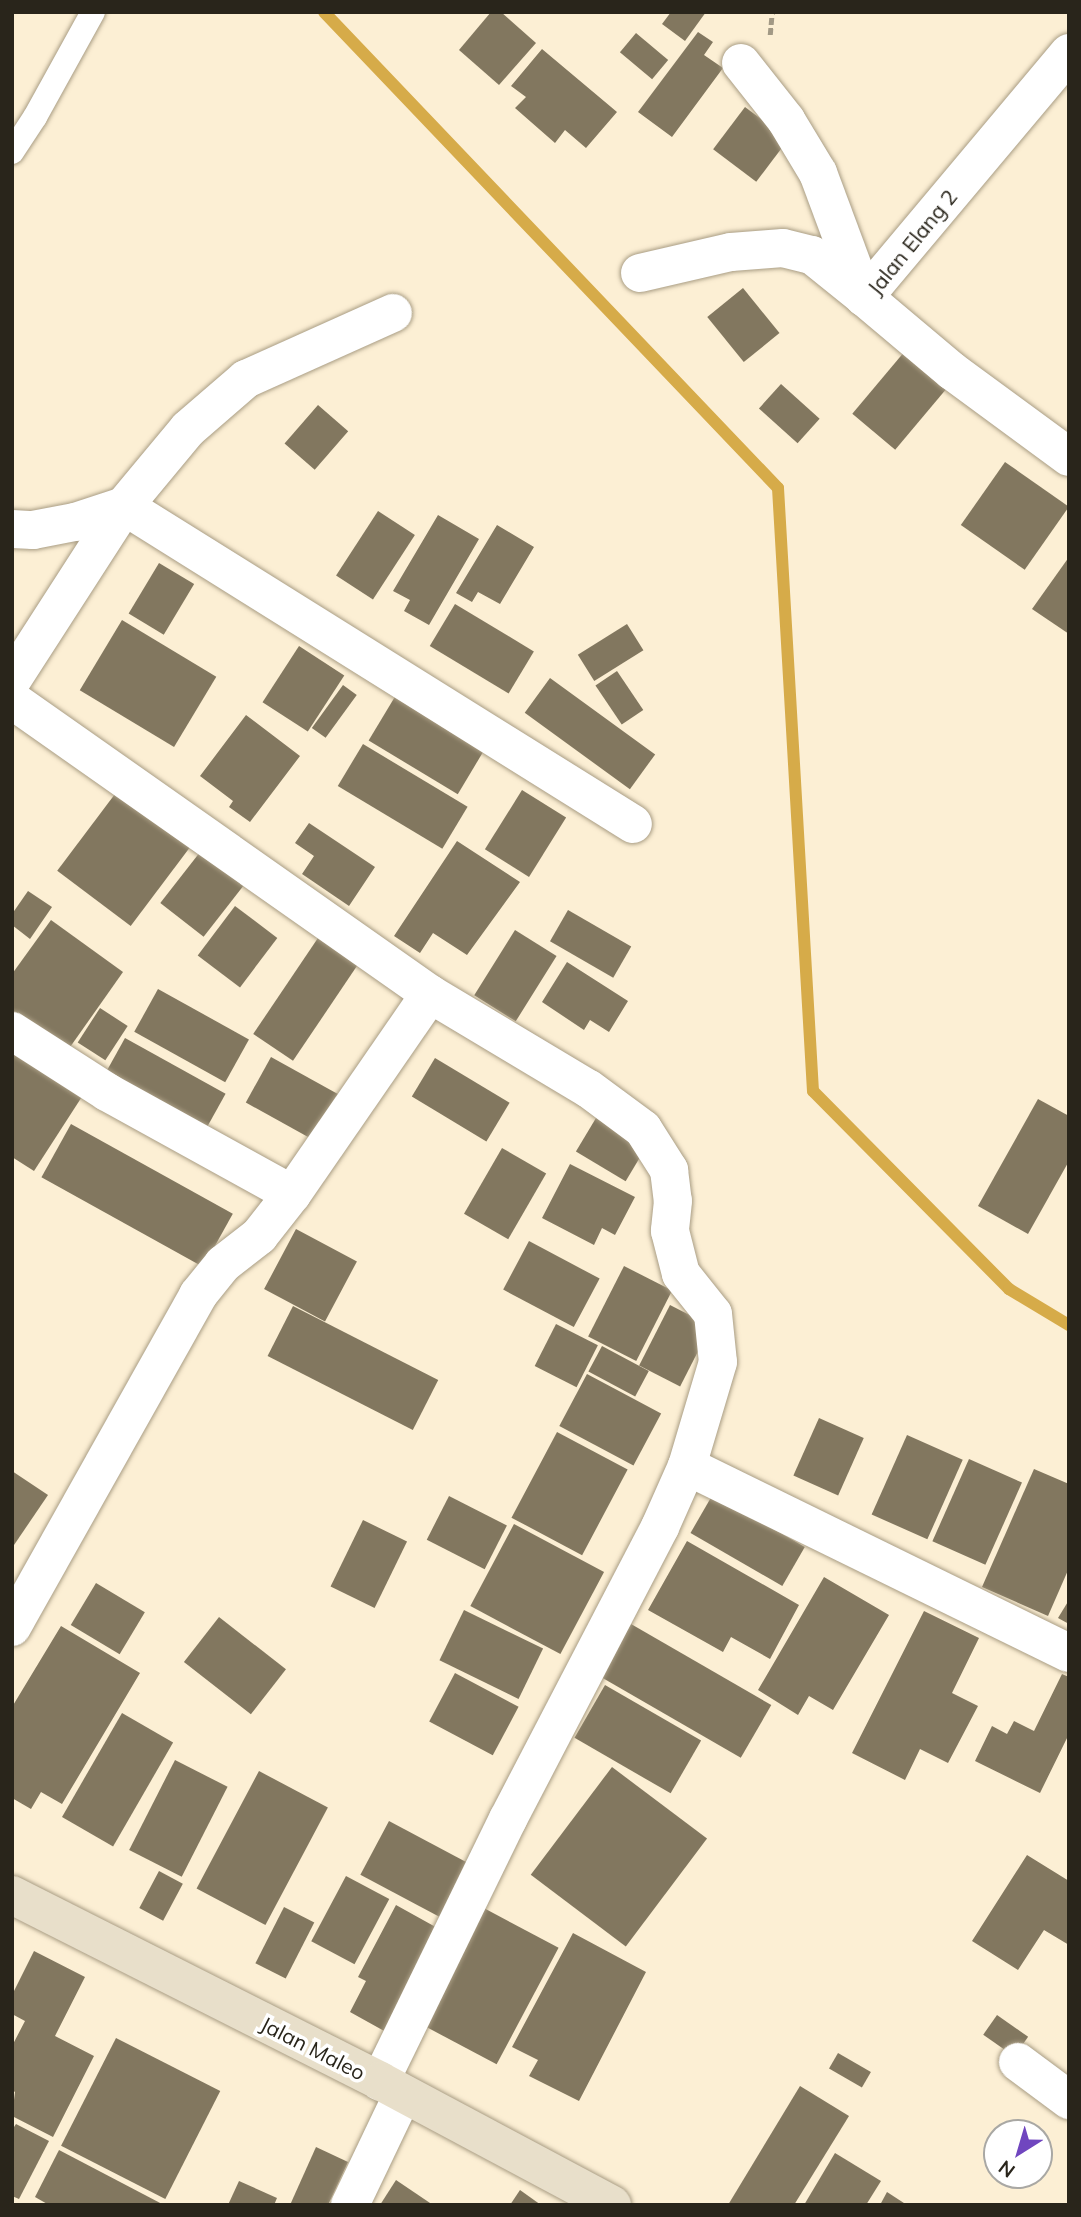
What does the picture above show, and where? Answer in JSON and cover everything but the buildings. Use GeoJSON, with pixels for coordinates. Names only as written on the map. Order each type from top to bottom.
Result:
{"type":"FeatureCollection","features":[{"type":"Feature","properties":{"kind":"street","name":"Jalan Elang 2"},"geometry":{"type":"LineString","coordinates":[[1069,53],[864,297],[952,372],[1069,457]]}},
{"type":"Feature","properties":{"kind":"street"},"geometry":{"type":"LineString","coordinates":[[741,63],[786,120],[818,173],[864,297]]}},
{"type":"Feature","properties":{"kind":"street"},"geometry":{"type":"LineString","coordinates":[[640,273],[731,252],[783,248],[812,255],[864,297]]}},
{"type":"Feature","properties":{"kind":"street"},"geometry":{"type":"LineString","coordinates":[[12,680],[124,506],[188,429],[246,379],[393,313]]}},
{"type":"Feature","properties":{"kind":"street"},"geometry":{"type":"LineString","coordinates":[[12,529],[33,530],[75,522],[124,506]]}},
{"type":"Feature","properties":{"kind":"street"},"geometry":{"type":"LineString","coordinates":[[124,506],[633,824]]}},
{"type":"Feature","properties":{"kind":"street"},"geometry":{"type":"LineString","coordinates":[[12,700],[430,994],[620,1109],[643,1129],[668,1170],[673,1201],[670,1231],[681,1274],[713,1314],[718,1363],[687,1466],[660,1527],[508,1819],[392,2088],[350,2205]]}},
{"type":"Feature","properties":{"kind":"street"},"geometry":{"type":"LineString","coordinates":[[12,1627],[198,1296],[223,1264],[259,1236],[292,1194],[430,994]]}},
{"type":"Feature","properties":{"kind":"street"},"geometry":{"type":"LineString","coordinates":[[12,1031],[107,1091],[292,1194]]}},
{"type":"Feature","properties":{"kind":"street"},"geometry":{"type":"LineString","coordinates":[[687,1466],[1069,1653]]}},
{"type":"Feature","properties":{"kind":"street","name":"Jalan Maleo"},"geometry":{"type":"LineString","coordinates":[[12,1895],[392,2088],[612,2205]]}},
{"type":"Feature","properties":{"kind":"street"},"geometry":{"type":"LineString","coordinates":[[1017,2062],[1069,2100]]}},
{"type":"Feature","properties":{"kind":"lane"},"geometry":{"type":"LineString","coordinates":[[12,152],[35,117],[93,12]]}},
{"type":"Feature","properties":{"kind":"waterway"},"geometry":{"type":"LineString","coordinates":[[324,12],[778,488],[813,1091],[1009,1289],[1069,1325]]}}]}
